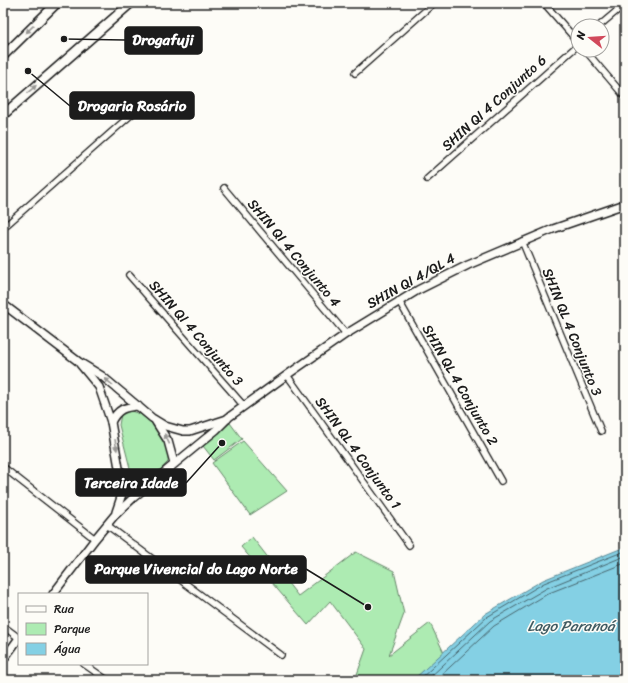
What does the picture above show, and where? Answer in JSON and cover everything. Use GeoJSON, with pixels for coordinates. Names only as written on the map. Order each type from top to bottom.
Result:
{"type":"FeatureCollection","features":[{"type":"Feature","properties":{"kind":"main road"},"geometry":{"type":"LineString","coordinates":[[3,56],[57,3]]}},
{"type":"Feature","properties":{"kind":"main road"},"geometry":{"type":"LineString","coordinates":[[3,115],[131,3]]}},
{"type":"Feature","properties":{"kind":"street"},"geometry":{"type":"LineString","coordinates":[[355,73],[434,3]]}},
{"type":"Feature","properties":{"kind":"street"},"geometry":{"type":"LineString","coordinates":[[544,3],[570,34]]}},
{"type":"Feature","properties":{"kind":"street"},"geometry":{"type":"LineString","coordinates":[[609,18],[625,4]]}},
{"type":"Feature","properties":{"kind":"street","name":"SHIN QI 4 Conjunto 6"},"geometry":{"type":"LineString","coordinates":[[427,179],[570,51]]}},
{"type":"Feature","properties":{"kind":"street"},"geometry":{"type":"LineString","coordinates":[[592,58],[625,97]]}},
{"type":"Feature","properties":{"kind":"street"},"geometry":{"type":"LineString","coordinates":[[3,228],[149,99]]}},
{"type":"Feature","properties":{"kind":"street","name":"SHIN QI 4 Conjunto 4"},"geometry":{"type":"LineString","coordinates":[[224,188],[346,334]]}},
{"type":"Feature","properties":{"kind":"street","name":"SHIN QI 4/QL 4"},"geometry":{"type":"LineString","coordinates":[[114,516],[174,463],[244,406],[346,334],[399,301],[442,278],[522,241],[572,221],[625,204]]}},
{"type":"Feature","properties":{"kind":"street","name":"SHIN QL 4 Conjunto 3"},"geometry":{"type":"LineString","coordinates":[[522,241],[601,431]]}},
{"type":"Feature","properties":{"kind":"street","name":"SHIN QI 4 Conjunto 3"},"geometry":{"type":"LineString","coordinates":[[129,275],[244,406]]}},
{"type":"Feature","properties":{"kind":"street","name":"SHIN QL 4 Conjunto 2"},"geometry":{"type":"LineString","coordinates":[[399,301],[501,481]]}},
{"type":"Feature","properties":{"kind":"street","name":"SHIN QI 4/QL 4"},"geometry":{"type":"LineString","coordinates":[[3,304],[79,362],[102,376],[152,418],[172,428],[190,431],[229,418]]}},
{"type":"Feature","properties":{"kind":"street","name":"SHIN QI 4/QL 4"},"geometry":{"type":"LineString","coordinates":[[79,362],[99,387],[111,422],[120,469],[122,497],[114,516]]}},
{"type":"Feature","properties":{"kind":"street","name":"SHIN QL 4 Conjunto 1"},"geometry":{"type":"LineString","coordinates":[[287,375],[409,545]]}},
{"type":"Feature","properties":{"kind":"street"},"geometry":{"type":"LineString","coordinates":[[111,422],[119,410],[124,407],[138,406]]}},
{"type":"Feature","properties":{"kind":"street"},"geometry":{"type":"LineString","coordinates":[[152,418],[165,434],[172,449],[174,463]]}},
{"type":"Feature","properties":{"kind":"street"},"geometry":{"type":"LineString","coordinates":[[3,467],[95,539]]}},
{"type":"Feature","properties":{"kind":"street"},"geometry":{"type":"LineString","coordinates":[[120,469],[129,482],[139,486],[149,485]]}},
{"type":"Feature","properties":{"kind":"street"},"geometry":{"type":"LineString","coordinates":[[54,593],[114,516]]}},
{"type":"Feature","properties":{"kind":"street"},"geometry":{"type":"LineString","coordinates":[[107,525],[281,655]]}},
{"type":"Feature","properties":{"kind":"street"},"geometry":{"type":"LineString","coordinates":[[3,626],[18,637]]}},
{"type":"Feature","properties":{"kind":"street"},"geometry":{"type":"LineString","coordinates":[[3,660],[18,639]]}},
{"type":"Feature","properties":{"kind":"street"},"geometry":{"type":"LineString","coordinates":[[85,665],[107,680]]}},
{"type":"Feature","properties":{"kind":"green space"},"geometry":{"type":"Polygon","coordinates":[[[128,410],[140,414],[154,425],[169,449],[168,462],[151,479],[139,477],[131,472],[119,425],[121,414],[128,410]]]}},
{"type":"Feature","properties":{"kind":"green space"},"geometry":{"type":"Polygon","coordinates":[[[230,423],[242,439],[214,460],[203,446],[230,423]]]}},
{"type":"Feature","properties":{"kind":"green space"},"geometry":{"type":"Polygon","coordinates":[[[243,441],[287,491],[250,515],[212,463],[243,441]]]}},
{"type":"Feature","properties":{"kind":"green space"},"geometry":{"type":"Polygon","coordinates":[[[252,537],[298,596],[356,552],[394,571],[404,614],[389,655],[430,623],[444,653],[413,680],[355,680],[366,649],[330,601],[308,625],[241,547],[252,537]]]}},
{"type":"Feature","properties":{"kind":"water","name":"Lago Paranoá"},"geometry":{"type":"Polygon","coordinates":[[[625,547],[625,680],[413,680],[485,614],[543,580],[625,547]]]}},
{"type":"Feature","properties":{"kind":"place","name":"Drogafuji"},"geometry":{"type":"Point","coordinates":[64,39]}},
{"type":"Feature","properties":{"kind":"place","name":"Drogaria Rosário"},"geometry":{"type":"Point","coordinates":[28,71]}},
{"type":"Feature","properties":{"kind":"place","name":"Terceira Idade"},"geometry":{"type":"Point","coordinates":[222,443]}},
{"type":"Feature","properties":{"kind":"place","name":"Parque Vivencial do Lago Norte"},"geometry":{"type":"Point","coordinates":[368,607]}}]}
